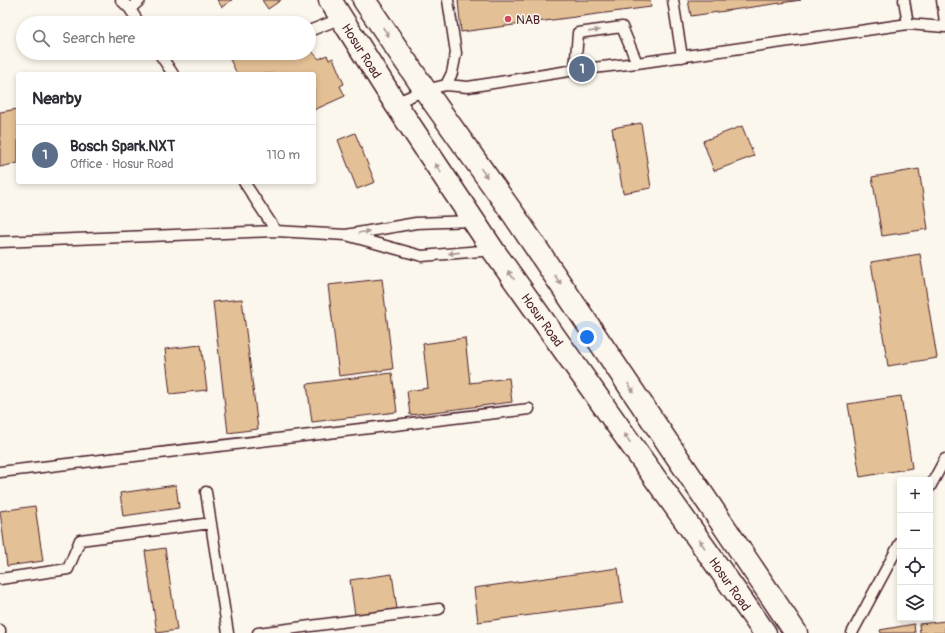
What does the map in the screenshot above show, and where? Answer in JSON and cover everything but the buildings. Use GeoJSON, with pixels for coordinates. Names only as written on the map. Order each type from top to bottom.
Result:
{"type":"FeatureCollection","features":[{"type":"Feature","properties":{"kind":"main road","name":"Hosur Road"},"geometry":{"type":"LineString","coordinates":[[330,0],[395,103],[473,221],[765,633]]}},
{"type":"Feature","properties":{"kind":"main road","name":"Hosur Road"},"geometry":{"type":"LineString","coordinates":[[364,0],[425,90],[514,215],[796,633]]}},
{"type":"Feature","properties":{"kind":"lane"},"geometry":{"type":"LineString","coordinates":[[121,0],[134,16]]}},
{"type":"Feature","properties":{"kind":"lane"},"geometry":{"type":"LineString","coordinates":[[130,9],[140,0]]}},
{"type":"Feature","properties":{"kind":"lane"},"geometry":{"type":"LineString","coordinates":[[446,85],[452,73],[456,53],[448,0]]}},
{"type":"Feature","properties":{"kind":"lane"},"geometry":{"type":"LineString","coordinates":[[674,0],[682,57]]}},
{"type":"Feature","properties":{"kind":"lane"},"geometry":{"type":"LineString","coordinates":[[904,0],[908,24]]}},
{"type":"Feature","properties":{"kind":"lane"},"geometry":{"type":"LineString","coordinates":[[942,0],[945,22]]}},
{"type":"Feature","properties":{"kind":"lane"},"geometry":{"type":"LineString","coordinates":[[316,28],[342,18]]}},
{"type":"Feature","properties":{"kind":"lane"},"geometry":{"type":"LineString","coordinates":[[395,103],[425,90],[446,85],[468,87],[575,70],[682,57],[908,24],[945,27]]}},
{"type":"Feature","properties":{"kind":"lane"},"geometry":{"type":"LineString","coordinates":[[575,70],[578,33],[622,27],[637,63]]}},
{"type":"Feature","properties":{"kind":"lane"},"geometry":{"type":"LineString","coordinates":[[164,60],[172,72]]}},
{"type":"Feature","properties":{"kind":"lane"},"geometry":{"type":"LineString","coordinates":[[245,184],[276,232]]}},
{"type":"Feature","properties":{"kind":"lane"},"geometry":{"type":"LineString","coordinates":[[0,242],[276,232],[346,235],[416,223],[473,221]]}},
{"type":"Feature","properties":{"kind":"lane"},"geometry":{"type":"LineString","coordinates":[[346,235],[422,256],[493,250]]}},
{"type":"Feature","properties":{"kind":"lane"},"geometry":{"type":"LineString","coordinates":[[0,472],[529,409]]}},
{"type":"Feature","properties":{"kind":"lane"},"geometry":{"type":"LineString","coordinates":[[933,482],[945,460]]}},
{"type":"Feature","properties":{"kind":"lane"},"geometry":{"type":"LineString","coordinates":[[206,492],[228,633]]}},
{"type":"Feature","properties":{"kind":"lane"},"geometry":{"type":"LineString","coordinates":[[0,579],[68,569],[80,540],[211,523]]}},
{"type":"Feature","properties":{"kind":"lane"},"geometry":{"type":"LineString","coordinates":[[852,633],[897,549]]}},
{"type":"Feature","properties":{"kind":"lane"},"geometry":{"type":"LineString","coordinates":[[258,633],[439,609]]}},
{"type":"Feature","properties":{"kind":"place","name":"NAB"},"geometry":{"type":"Point","coordinates":[508,19]}},
{"type":"Feature","properties":{"kind":"place","name":"Bosch Spark.NXT"},"geometry":{"type":"Point","coordinates":[582,69]}}]}
